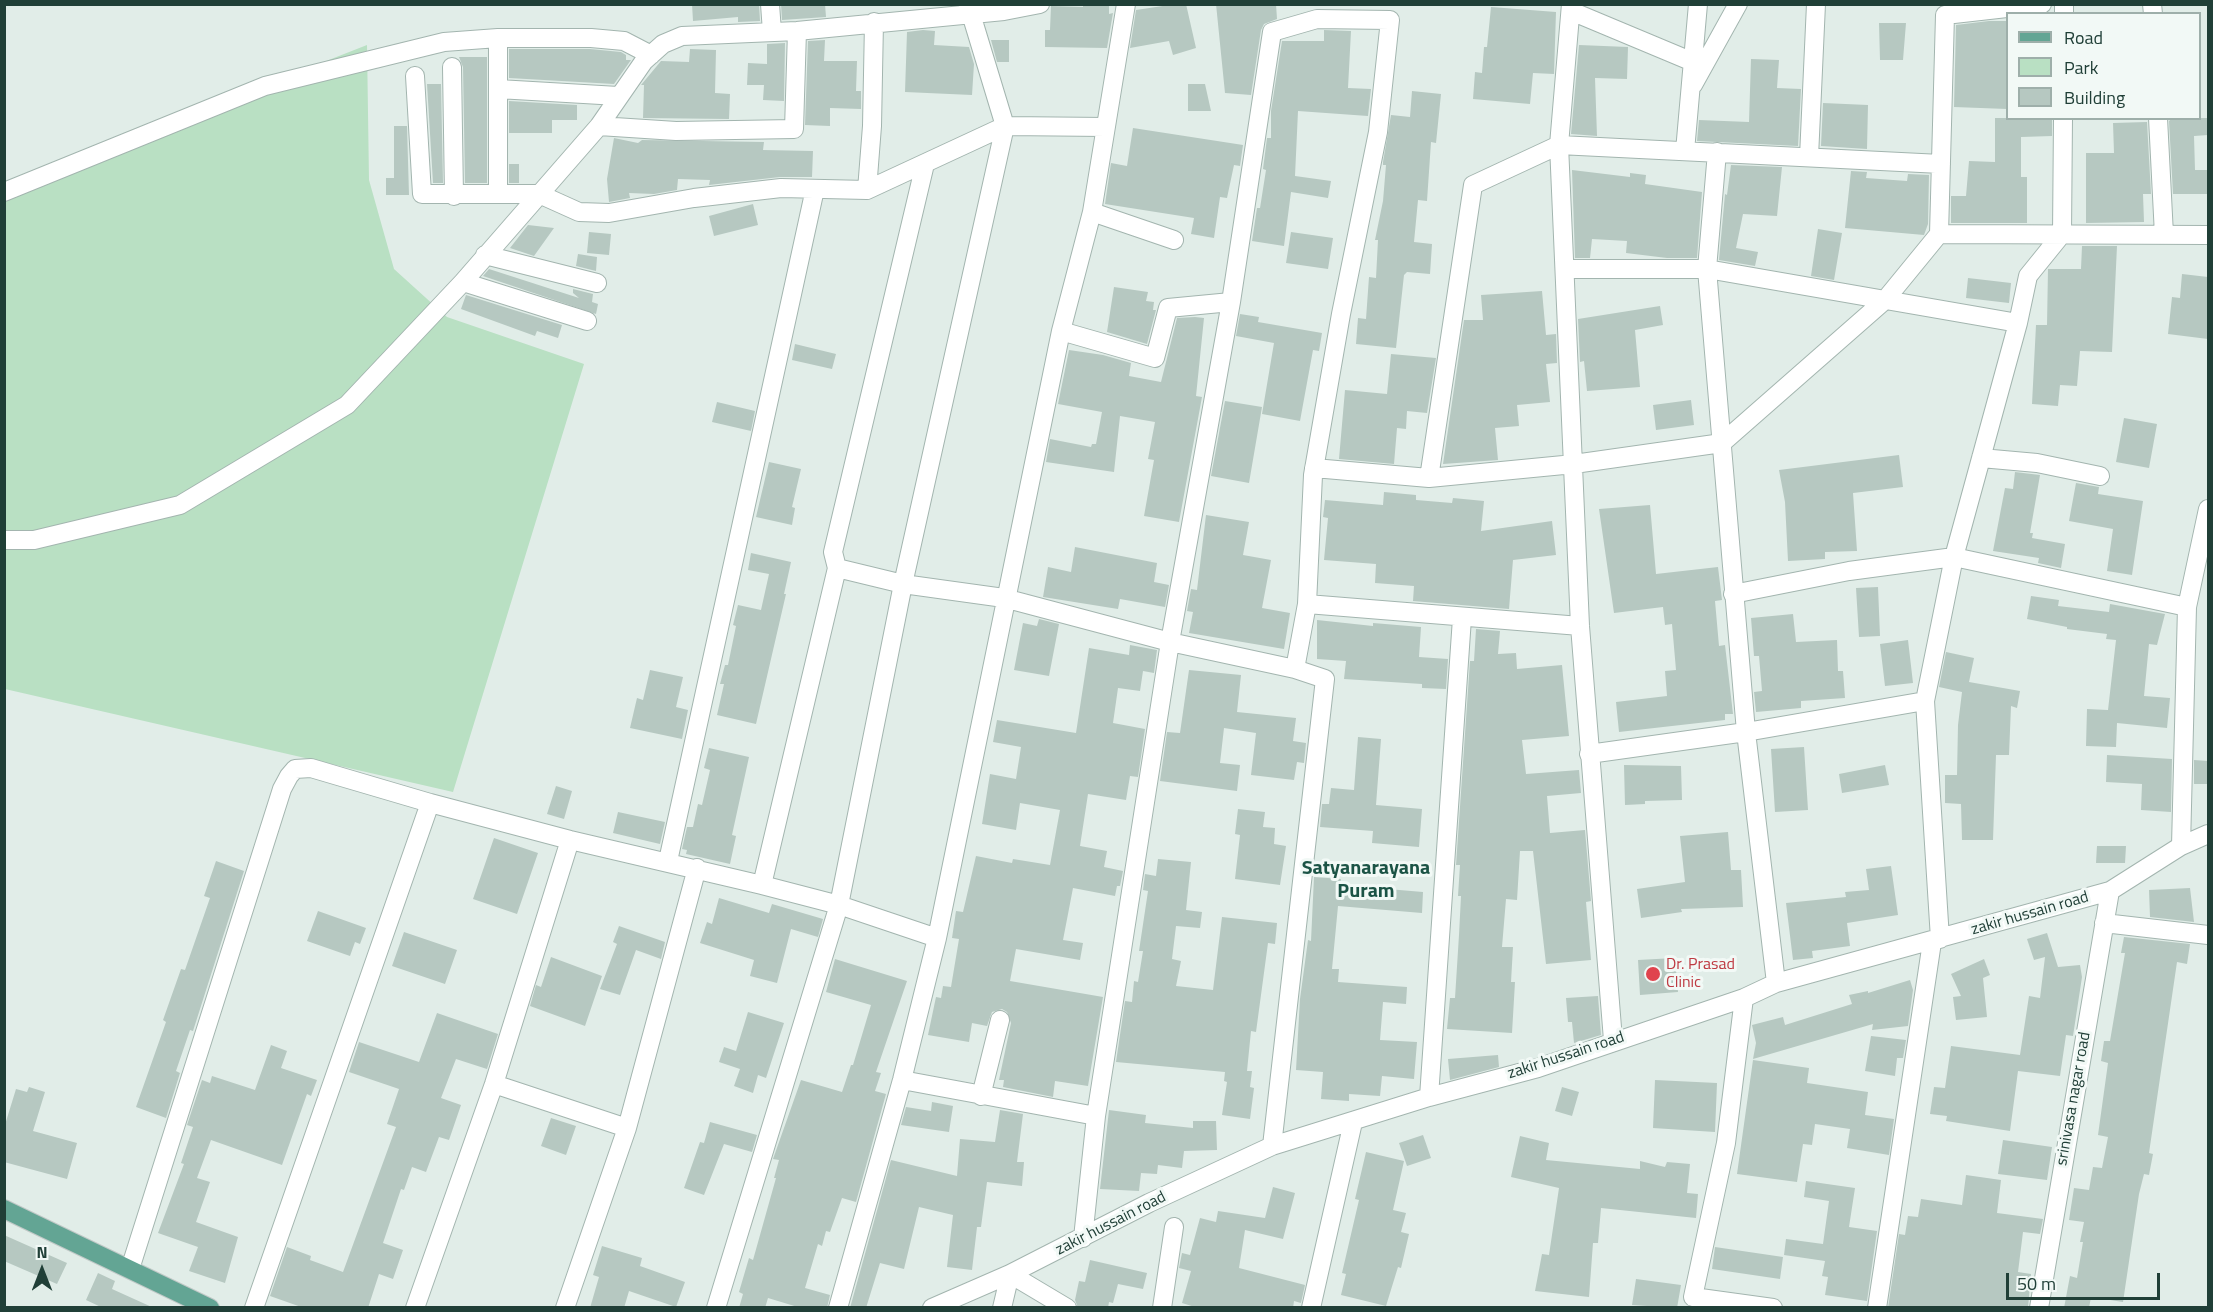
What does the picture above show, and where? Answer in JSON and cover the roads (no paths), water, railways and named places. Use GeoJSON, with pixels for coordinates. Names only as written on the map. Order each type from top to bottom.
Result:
{"type":"FeatureCollection","features":[{"type":"Feature","properties":{"kind":"main road"},"geometry":{"type":"LineString","coordinates":[[4,1209],[210,1308]]}},
{"type":"Feature","properties":{"kind":"street"},"geometry":{"type":"LineString","coordinates":[[770,4],[771,32]]}},
{"type":"Feature","properties":{"kind":"street"},"geometry":{"type":"LineString","coordinates":[[4,540],[34,540],[180,505],[347,405],[463,282],[599,126],[618,96],[651,55],[663,44],[682,36],[797,31],[874,22],[895,13],[1040,4]]}},
{"type":"Feature","properties":{"kind":"street"},"geometry":{"type":"LineString","coordinates":[[838,1308],[902,1080],[937,938],[1004,598],[1061,331],[1092,212],[1126,4]]}},
{"type":"Feature","properties":{"kind":"street"},"geometry":{"type":"LineString","coordinates":[[1685,151],[1698,4]]}},
{"type":"Feature","properties":{"kind":"street"},"geometry":{"type":"LineString","coordinates":[[1691,89],[1738,4]]}},
{"type":"Feature","properties":{"kind":"street"},"geometry":{"type":"LineString","coordinates":[[1809,157],[1816,4]]}},
{"type":"Feature","properties":{"kind":"street"},"geometry":{"type":"LineString","coordinates":[[1314,468],[1429,478],[1574,464],[1722,443],[1885,300],[1939,234],[1945,15],[2042,4]]}},
{"type":"Feature","properties":{"kind":"street"},"geometry":{"type":"LineString","coordinates":[[1613,1040],[1580,626],[1564,270],[1559,145],[1571,8],[1693,62]]}},
{"type":"Feature","properties":{"kind":"street"},"geometry":{"type":"LineString","coordinates":[[716,1308],[839,905],[903,584],[1005,126],[969,10]]}},
{"type":"Feature","properties":{"kind":"street"},"geometry":{"type":"LineString","coordinates":[[1083,1238],[1096,1116],[1170,642],[1231,302],[1272,32],[1318,12],[1390,20],[1378,132],[1341,314],[1314,468],[1307,604],[1295,669]]}},
{"type":"Feature","properties":{"kind":"street"},"geometry":{"type":"LineString","coordinates":[[867,190],[872,126],[874,22]]}},
{"type":"Feature","properties":{"kind":"street"},"geometry":{"type":"LineString","coordinates":[[599,126],[676,131],[794,129],[797,31]]}},
{"type":"Feature","properties":{"kind":"street"},"geometry":{"type":"LineString","coordinates":[[4,192],[265,86],[444,42],[498,38],[624,41],[651,55]]}},
{"type":"Feature","properties":{"kind":"street"},"geometry":{"type":"LineString","coordinates":[[498,38],[498,193]]}},
{"type":"Feature","properties":{"kind":"street"},"geometry":{"type":"LineString","coordinates":[[452,67],[454,196]]}},
{"type":"Feature","properties":{"kind":"street"},"geometry":{"type":"LineString","coordinates":[[415,76],[422,194],[454,196],[498,193],[539,194],[579,212],[609,213],[781,188],[867,190],[1005,126],[1106,127]]}},
{"type":"Feature","properties":{"kind":"street"},"geometry":{"type":"LineString","coordinates":[[498,89],[618,96]]}},
{"type":"Feature","properties":{"kind":"street"},"geometry":{"type":"LineString","coordinates":[[1877,1308],[1936,940],[1925,701],[1954,557],[2018,323],[2028,276],[2062,234],[2063,120]]}},
{"type":"Feature","properties":{"kind":"street"},"geometry":{"type":"LineString","coordinates":[[2158,120],[2164,235]]}},
{"type":"Feature","properties":{"kind":"street"},"geometry":{"type":"LineString","coordinates":[[1429,478],[1473,185],[1559,145],[1941,164]]}},
{"type":"Feature","properties":{"kind":"street"},"geometry":{"type":"LineString","coordinates":[[1717,152],[1707,269],[1746,732],[1776,983]]}},
{"type":"Feature","properties":{"kind":"street"},"geometry":{"type":"LineString","coordinates":[[762,885],[837,568],[833,552],[925,164]]}},
{"type":"Feature","properties":{"kind":"street"},"geometry":{"type":"LineString","coordinates":[[668,861],[814,189]]}},
{"type":"Feature","properties":{"kind":"street"},"geometry":{"type":"LineString","coordinates":[[1092,212],[1174,240]]}},
{"type":"Feature","properties":{"kind":"street"},"geometry":{"type":"LineString","coordinates":[[1939,234],[2208,235]]}},
{"type":"Feature","properties":{"kind":"street"},"geometry":{"type":"LineString","coordinates":[[485,255],[597,283]]}},
{"type":"Feature","properties":{"kind":"street"},"geometry":{"type":"LineString","coordinates":[[1564,270],[1707,269],[2018,323]]}},
{"type":"Feature","properties":{"kind":"street"},"geometry":{"type":"LineString","coordinates":[[463,282],[587,321]]}},
{"type":"Feature","properties":{"kind":"street"},"geometry":{"type":"LineString","coordinates":[[1061,331],[1155,358],[1168,308],[1231,302]]}},
{"type":"Feature","properties":{"kind":"street"},"geometry":{"type":"LineString","coordinates":[[1981,458],[2037,463],[2100,476]]}},
{"type":"Feature","properties":{"kind":"street"},"geometry":{"type":"LineString","coordinates":[[2181,846],[2187,607],[2208,509]]}},
{"type":"Feature","properties":{"kind":"street"},"geometry":{"type":"LineString","coordinates":[[1733,594],[1849,571],[1954,557],[2187,607]]}},
{"type":"Feature","properties":{"kind":"street"},"geometry":{"type":"LineString","coordinates":[[837,568],[903,584],[1004,598],[1170,642],[1295,669],[1325,679],[1272,1146]]}},
{"type":"Feature","properties":{"kind":"street"},"geometry":{"type":"LineString","coordinates":[[1307,604],[1580,626]]}},
{"type":"Feature","properties":{"kind":"street"},"geometry":{"type":"LineString","coordinates":[[1429,1097],[1462,618]]}},
{"type":"Feature","properties":{"kind":"street"},"geometry":{"type":"LineString","coordinates":[[1589,754],[1746,732],[1925,701]]}},
{"type":"Feature","properties":{"kind":"street"},"geometry":{"type":"LineString","coordinates":[[130,1269],[282,789],[295,769],[311,768],[430,803],[570,840],[697,868],[839,905],[937,938]]}},
{"type":"Feature","properties":{"kind":"street"},"geometry":{"type":"LineString","coordinates":[[254,1308],[430,803]]}},
{"type":"Feature","properties":{"kind":"street","name":"zakir hussain road"},"geometry":{"type":"LineString","coordinates":[[932,1308],[1010,1274],[1149,1203],[1272,1146],[1429,1097],[1538,1068],[1613,1040],[1744,998],[1776,983],[2110,891],[2181,846],[2208,834]]}},
{"type":"Feature","properties":{"kind":"street"},"geometry":{"type":"LineString","coordinates":[[415,1308],[494,1084],[570,840]]}},
{"type":"Feature","properties":{"kind":"street"},"geometry":{"type":"LineString","coordinates":[[565,1308],[627,1128],[697,868]]}},
{"type":"Feature","properties":{"kind":"street","name":"srinivasa nagar road"},"geometry":{"type":"LineString","coordinates":[[2039,1308],[2110,891]]}},
{"type":"Feature","properties":{"kind":"street"},"geometry":{"type":"LineString","coordinates":[[2104,923],[2208,935]]}},
{"type":"Feature","properties":{"kind":"street"},"geometry":{"type":"LineString","coordinates":[[1744,998],[1726,1143],[1693,1297],[1765,1307]]}},
{"type":"Feature","properties":{"kind":"street"},"geometry":{"type":"LineString","coordinates":[[981,1096],[1000,1020]]}},
{"type":"Feature","properties":{"kind":"street"},"geometry":{"type":"LineString","coordinates":[[902,1080],[1096,1116]]}},
{"type":"Feature","properties":{"kind":"street"},"geometry":{"type":"LineString","coordinates":[[494,1084],[627,1128]]}},
{"type":"Feature","properties":{"kind":"street"},"geometry":{"type":"LineString","coordinates":[[1311,1308],[1353,1122]]}},
{"type":"Feature","properties":{"kind":"street"},"geometry":{"type":"LineString","coordinates":[[1162,1308],[1174,1227]]}},
{"type":"Feature","properties":{"kind":"street"},"geometry":{"type":"LineString","coordinates":[[1002,1308],[1010,1274],[1067,1308]]}},
{"type":"Feature","properties":{"kind":"place","name":"Dr. Prasad Clinic"},"geometry":{"type":"Point","coordinates":[1653,974]}},
{"type":"Feature","properties":{"kind":"district","name":"Satyanarayana Puram"},"geometry":{"type":"Point","coordinates":[1366,880]}}]}
